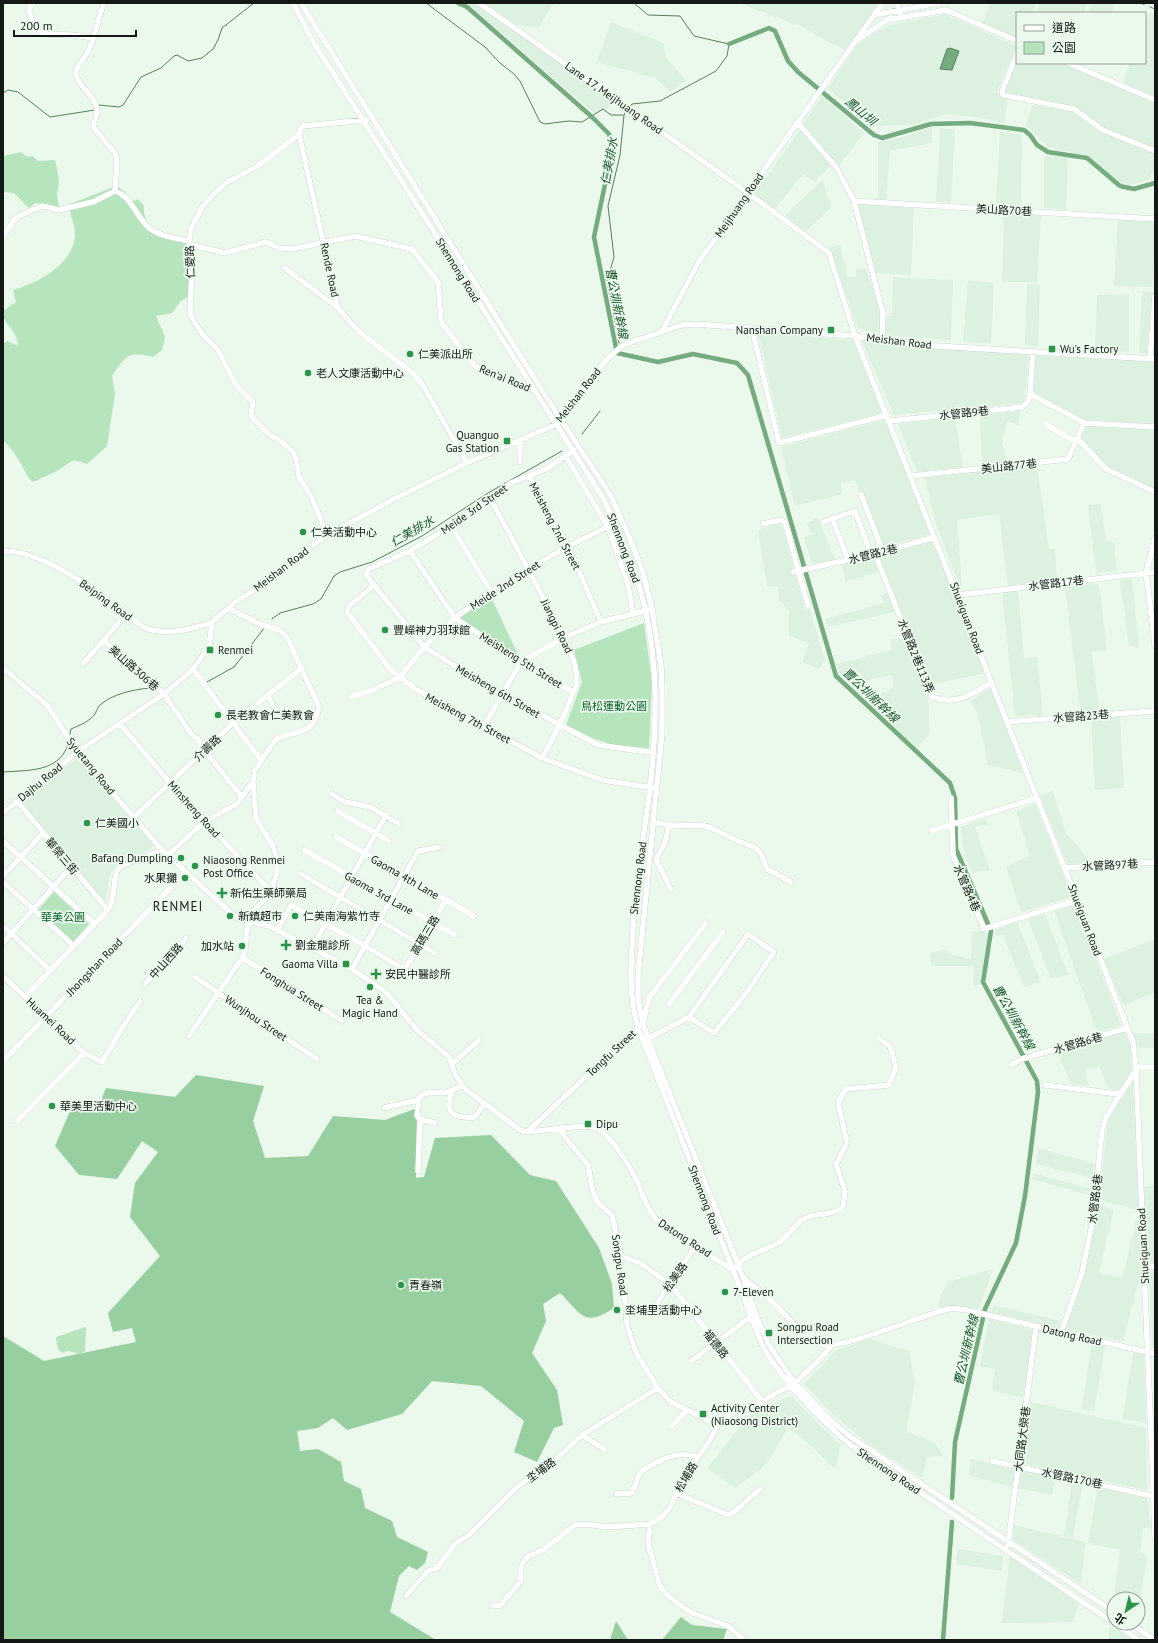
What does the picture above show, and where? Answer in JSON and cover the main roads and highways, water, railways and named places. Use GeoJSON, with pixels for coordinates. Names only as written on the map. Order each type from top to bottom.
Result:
{"type":"FeatureCollection","features":[{"type":"Feature","properties":{"kind":"waterway"},"geometry":{"type":"LineString","coordinates":[[99,105],[119,107],[123,105],[141,77],[161,68],[174,56],[177,55],[188,61],[202,58],[213,49],[222,28],[254,3]]}},
{"type":"Feature","properties":{"kind":"waterway"},"geometry":{"type":"LineString","coordinates":[[426,3],[485,47],[500,63],[514,74],[520,81],[540,122],[545,124],[569,121],[582,122],[603,109],[611,115],[623,115]]}},
{"type":"Feature","properties":{"kind":"waterway","name":"曹公圳新幹線"},"geometry":{"type":"LineString","coordinates":[[458,3],[467,7],[592,117],[609,134],[613,146],[594,237],[617,353],[658,362],[693,354],[737,363],[748,375],[836,676],[950,783],[955,798],[956,849],[991,931],[983,982],[1037,1081],[1038,1092],[1025,1196],[1016,1243],[985,1309],[955,1442],[952,1498]]}},
{"type":"Feature","properties":{"kind":"waterway","name":"仁美排水"},"geometry":{"type":"LineString","coordinates":[[630,107],[632,104],[660,101],[716,71],[727,56],[729,44],[694,36],[680,16],[648,15],[634,3]]}},
{"type":"Feature","properties":{"kind":"waterway","name":"鳳山圳"},"geometry":{"type":"LineString","coordinates":[[729,44],[769,28],[775,31],[788,61],[798,72],[874,135],[882,138],[931,124],[970,123],[1024,130],[1030,135],[1037,145],[1048,152],[1087,158],[1120,186],[1134,189],[1155,183]]}},
{"type":"Feature","properties":{"kind":"waterway"},"geometry":{"type":"LineString","coordinates":[[3,93],[8,90],[18,92],[50,117],[95,110]]}},
{"type":"Feature","properties":{"kind":"waterway","name":"仁美排水"},"geometry":{"type":"LineString","coordinates":[[619,343],[607,281],[614,257],[608,206],[620,155],[624,115],[626,111]]}},
{"type":"Feature","properties":{"kind":"waterway","name":"仁美排水"},"geometry":{"type":"LineString","coordinates":[[582,434],[600,411]]}},
{"type":"Feature","properties":{"kind":"waterway","name":"仁美排水"},"geometry":{"type":"LineString","coordinates":[[272,619],[280,613],[313,604],[321,599],[334,576],[340,572],[372,562],[422,536],[488,493],[562,451]]}},
{"type":"Feature","properties":{"kind":"waterway","name":"仁美排水"},"geometry":{"type":"LineString","coordinates":[[207,682],[234,667],[265,627]]}},
{"type":"Feature","properties":{"kind":"waterway","name":"仁美排水"},"geometry":{"type":"LineString","coordinates":[[70,734],[71,729],[90,719],[95,714],[99,706],[110,698],[131,691],[151,688]]}},
{"type":"Feature","properties":{"kind":"waterway","name":"仁美排水"},"geometry":{"type":"LineString","coordinates":[[3,772],[31,770],[49,765],[57,761],[68,745]]}},
{"type":"Feature","properties":{"kind":"waterway","name":"曹公圳新幹線"},"geometry":{"type":"LineString","coordinates":[[943,1640],[952,1522]]}},
{"type":"Feature","properties":{"kind":"railway"},"geometry":{"type":"LineString","coordinates":[[1140,3],[1155,9]]}},
{"type":"Feature","properties":{"kind":"place","name":"Nanshan Company"},"geometry":{"type":"Point","coordinates":[831,330]}},
{"type":"Feature","properties":{"kind":"place","name":"Wu's Factory"},"geometry":{"type":"Point","coordinates":[1052,349]}},
{"type":"Feature","properties":{"kind":"place","name":"仁美派出所"},"geometry":{"type":"Point","coordinates":[410,354]}},
{"type":"Feature","properties":{"kind":"place","name":"老人文康活動中心"},"geometry":{"type":"Point","coordinates":[308,373]}},
{"type":"Feature","properties":{"kind":"place","name":"Quanguo Gas Station"},"geometry":{"type":"Point","coordinates":[507,441]}},
{"type":"Feature","properties":{"kind":"place","name":"仁美活動中心"},"geometry":{"type":"Point","coordinates":[303,532]}},
{"type":"Feature","properties":{"kind":"place","name":"豐嶸神力羽球館"},"geometry":{"type":"Point","coordinates":[385,630]}},
{"type":"Feature","properties":{"kind":"place","name":"Renmei"},"geometry":{"type":"Point","coordinates":[210,650]}},
{"type":"Feature","properties":{"kind":"place","name":"長老教會仁美教會"},"geometry":{"type":"Point","coordinates":[218,715]}},
{"type":"Feature","properties":{"kind":"place","name":"仁美國小"},"geometry":{"type":"Point","coordinates":[87,823]}},
{"type":"Feature","properties":{"kind":"place","name":"Bafang Dumpling"},"geometry":{"type":"Point","coordinates":[181,858]}},
{"type":"Feature","properties":{"kind":"place","name":"Niaosong Renmei Post Office"},"geometry":{"type":"Point","coordinates":[195,866]}},
{"type":"Feature","properties":{"kind":"place","name":"水果攤"},"geometry":{"type":"Point","coordinates":[185,878]}},
{"type":"Feature","properties":{"kind":"place","name":"新佑生藥師藥局"},"geometry":{"type":"Point","coordinates":[222,893]}},
{"type":"Feature","properties":{"kind":"place","name":"新鎮超市"},"geometry":{"type":"Point","coordinates":[230,916]}},
{"type":"Feature","properties":{"kind":"place","name":"仁美南海紫竹寺"},"geometry":{"type":"Point","coordinates":[295,916]}},
{"type":"Feature","properties":{"kind":"place","name":"劉金龍診所"},"geometry":{"type":"Point","coordinates":[286,945]}},
{"type":"Feature","properties":{"kind":"place","name":"加水站"},"geometry":{"type":"Point","coordinates":[242,946]}},
{"type":"Feature","properties":{"kind":"place","name":"Gaoma Villa"},"geometry":{"type":"Point","coordinates":[346,964]}},
{"type":"Feature","properties":{"kind":"place","name":"安民中醫診所"},"geometry":{"type":"Point","coordinates":[376,974]}},
{"type":"Feature","properties":{"kind":"place","name":"Tea & Magic Hand"},"geometry":{"type":"Point","coordinates":[370,987]}},
{"type":"Feature","properties":{"kind":"place","name":"華美里活動中心"},"geometry":{"type":"Point","coordinates":[52,1106]}},
{"type":"Feature","properties":{"kind":"place","name":"Dipu"},"geometry":{"type":"Point","coordinates":[588,1124]}},
{"type":"Feature","properties":{"kind":"place","name":"青春嶺"},"geometry":{"type":"Point","coordinates":[401,1285]}},
{"type":"Feature","properties":{"kind":"place","name":"7-Eleven"},"geometry":{"type":"Point","coordinates":[725,1292]}},
{"type":"Feature","properties":{"kind":"place","name":"坔埔里活動中心"},"geometry":{"type":"Point","coordinates":[617,1310]}},
{"type":"Feature","properties":{"kind":"place","name":"Songpu Road Intersection"},"geometry":{"type":"Point","coordinates":[769,1333]}},
{"type":"Feature","properties":{"kind":"place","name":"Activity Center (Niaosong District)"},"geometry":{"type":"Point","coordinates":[703,1414]}},
{"type":"Feature","properties":{"kind":"district","name":"RENMEI"},"geometry":{"type":"Point","coordinates":[178,906]}},
{"type":"Feature","properties":{"kind":"park label","name":"鳥松運動公園"},"geometry":{"type":"Point","coordinates":[614,706]}},
{"type":"Feature","properties":{"kind":"park label","name":"華美公園"},"geometry":{"type":"Point","coordinates":[63,917]}}]}
